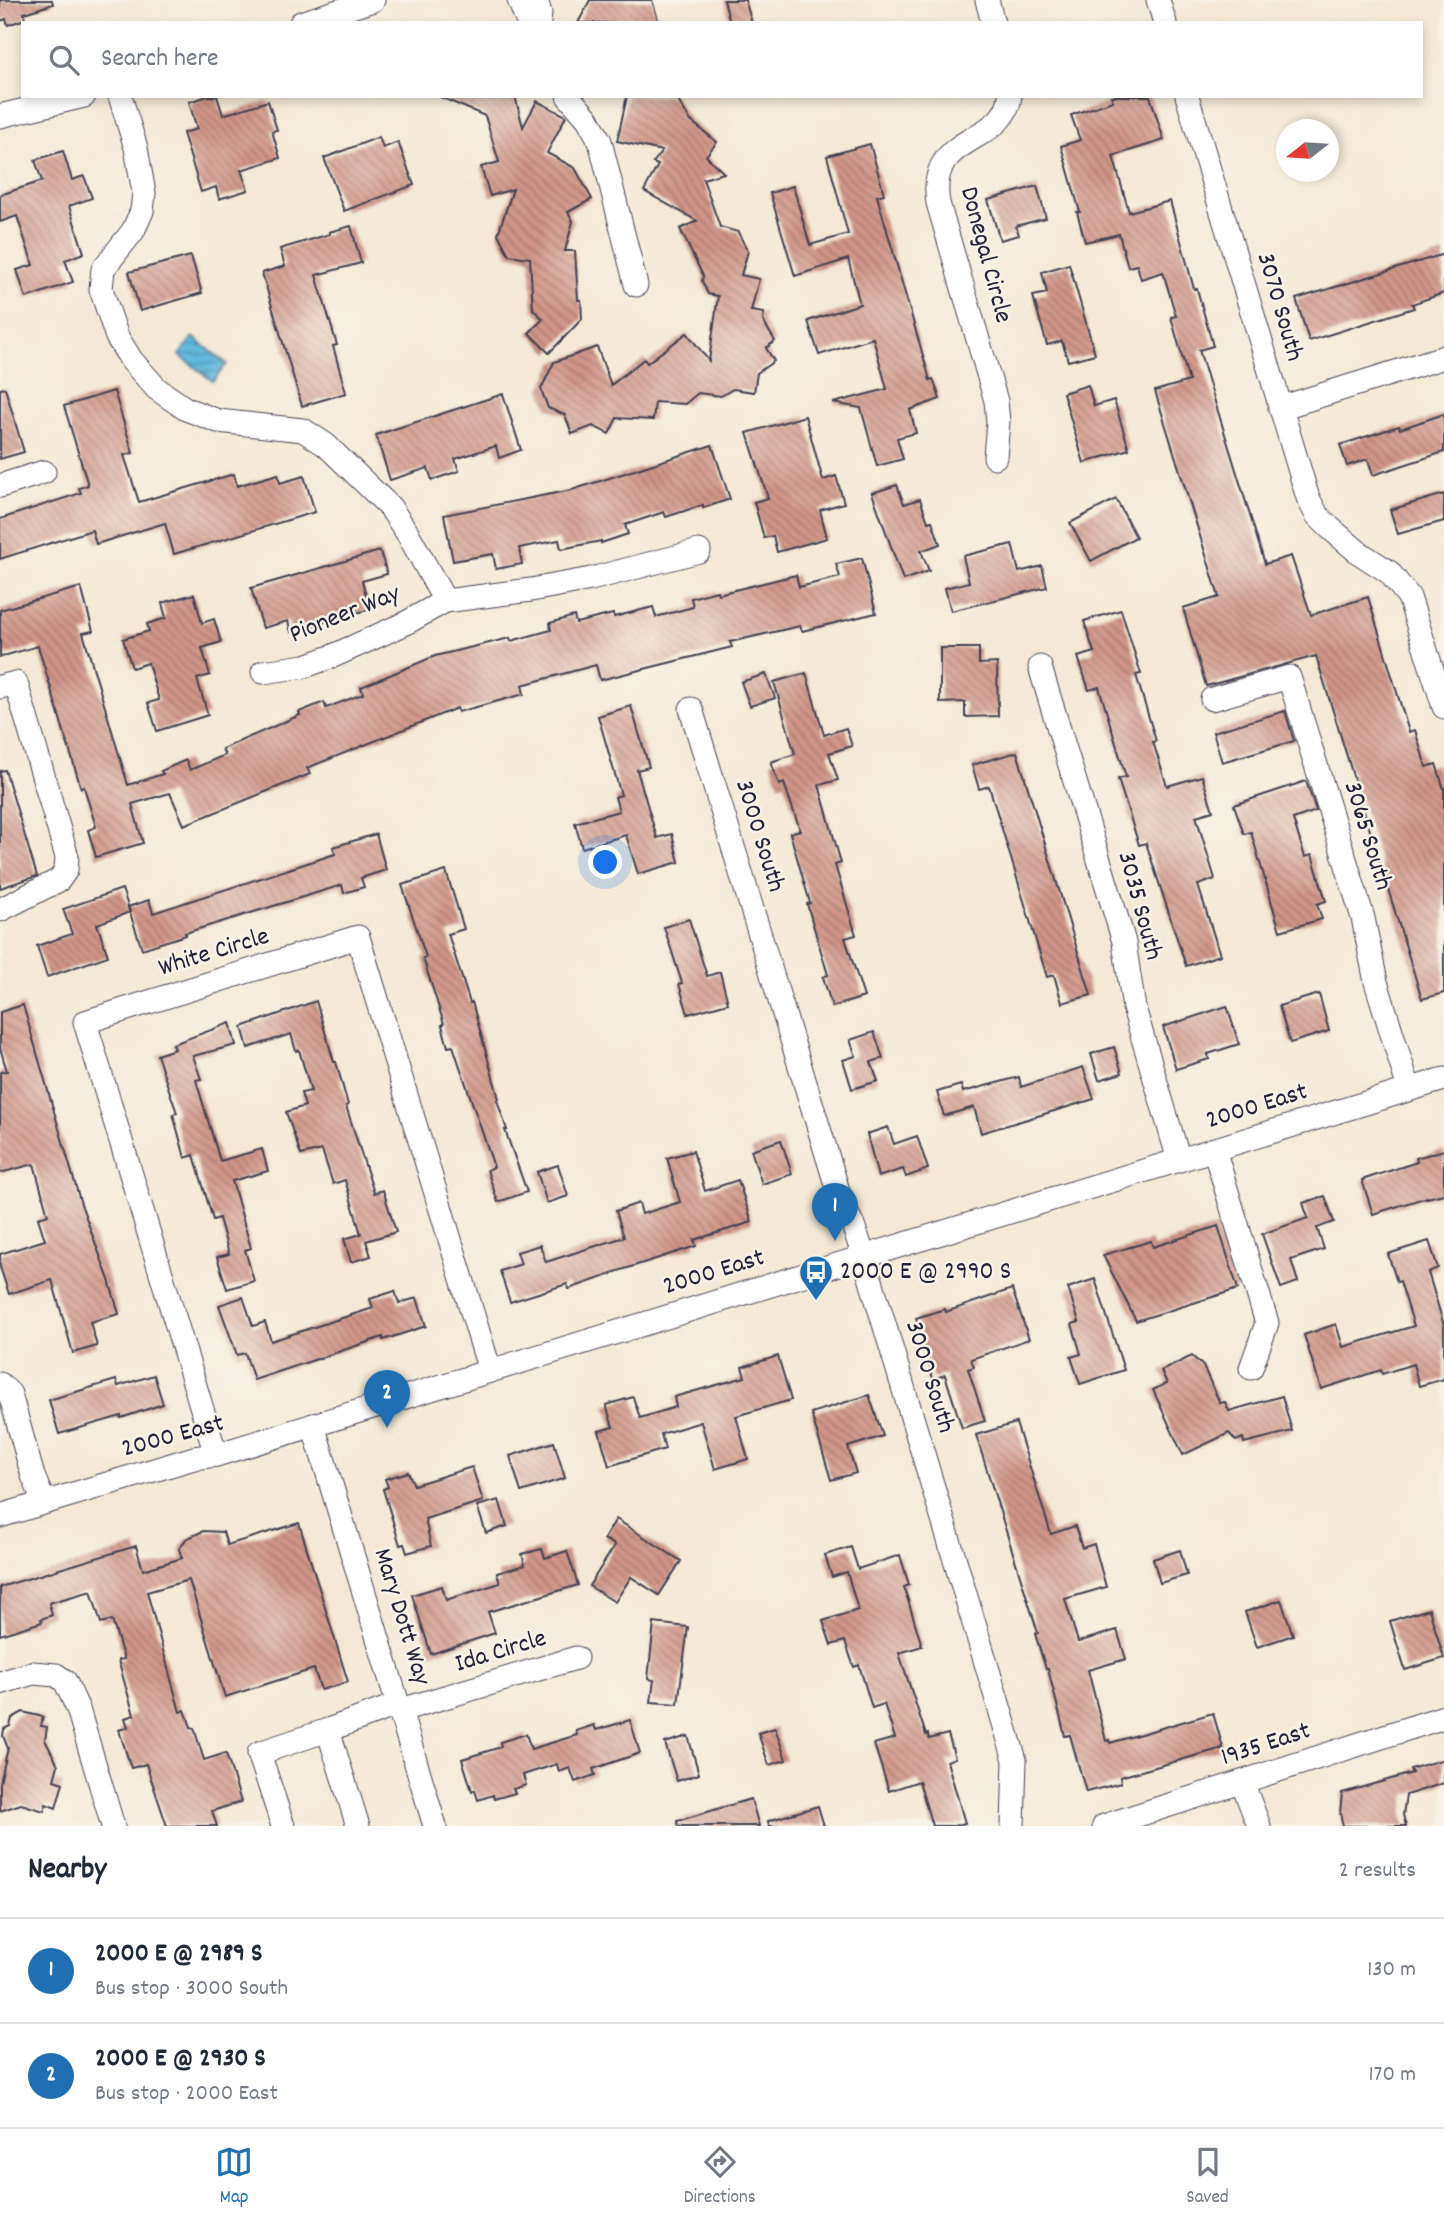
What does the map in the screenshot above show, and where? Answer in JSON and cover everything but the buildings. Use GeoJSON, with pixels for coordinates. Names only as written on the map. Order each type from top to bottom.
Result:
{"type":"FeatureCollection","features":[{"type":"Feature","properties":{"kind":"street"},"geometry":{"type":"LineString","coordinates":[[306,21],[348,4],[373,0]]}},
{"type":"Feature","properties":{"kind":"street"},"geometry":{"type":"LineString","coordinates":[[519,0],[527,21]]}},
{"type":"Feature","properties":{"kind":"street"},"geometry":{"type":"LineString","coordinates":[[536,0],[540,13],[538,21]]}},
{"type":"Feature","properties":{"kind":"street"},"geometry":{"type":"LineString","coordinates":[[987,0],[992,21]]}},
{"type":"Feature","properties":{"kind":"street"},"geometry":{"type":"LineString","coordinates":[[1158,0],[1164,21]]}},
{"type":"Feature","properties":{"kind":"street"},"geometry":{"type":"LineString","coordinates":[[0,116],[75,98]]}},
{"type":"Feature","properties":{"kind":"street"},"geometry":{"type":"LineString","coordinates":[[121,98],[136,148],[144,194],[142,211],[133,230],[103,269],[101,289],[117,337],[132,361],[157,389],[186,409],[218,421],[303,430],[326,444],[390,507],[445,601],[591,579],[699,551]]}},
{"type":"Feature","properties":{"kind":"street"},"geometry":{"type":"LineString","coordinates":[[570,98],[588,119],[600,141],[636,285]]}},
{"type":"Feature","properties":{"kind":"street","name":"Donegal Circle"},"geometry":{"type":"LineString","coordinates":[[995,457],[998,422],[996,401],[938,203],[936,185],[945,160],[960,145],[999,121],[1005,113],[1009,98]]}},
{"type":"Feature","properties":{"kind":"street","name":"3070 South"},"geometry":{"type":"LineString","coordinates":[[1188,98],[1308,498],[1317,515],[1329,527],[1358,552],[1389,572],[1409,597],[1444,707]]}},
{"type":"Feature","properties":{"kind":"street"},"geometry":{"type":"LineString","coordinates":[[1280,408],[1444,357]]}},
{"type":"Feature","properties":{"kind":"street"},"geometry":{"type":"LineString","coordinates":[[0,486],[44,472]]}},
{"type":"Feature","properties":{"kind":"street","name":"Pioneer Way"},"geometry":{"type":"LineString","coordinates":[[263,672],[305,666],[333,656],[406,623],[445,601]]}},
{"type":"Feature","properties":{"kind":"street","name":"3035 South"},"geometry":{"type":"LineString","coordinates":[[1040,667],[1124,942],[1134,1008],[1179,1160]]}},
{"type":"Feature","properties":{"kind":"street","name":"3065 South"},"geometry":{"type":"LineString","coordinates":[[1212,699],[1289,677],[1363,918],[1376,982],[1409,1089]]}},
{"type":"Feature","properties":{"kind":"street"},"geometry":{"type":"LineString","coordinates":[[0,687],[16,683],[67,857],[66,870],[58,880],[0,910]]}},
{"type":"Feature","properties":{"kind":"street","name":"3000 South"},"geometry":{"type":"LineString","coordinates":[[691,709],[842,1204],[853,1225],[863,1257],[1014,1760],[1013,1826]]}},
{"type":"Feature","properties":{"kind":"street","name":"White Circle"},"geometry":{"type":"LineString","coordinates":[[216,1455],[85,1022],[348,940],[358,937],[490,1371]]}},
{"type":"Feature","properties":{"kind":"street","name":"2000 East"},"geometry":{"type":"LineString","coordinates":[[0,1516],[194,1458],[216,1455],[1444,1079]]}},
{"type":"Feature","properties":{"kind":"street"},"geometry":{"type":"LineString","coordinates":[[1214,1149],[1267,1323],[1251,1368]]}},
{"type":"Feature","properties":{"kind":"street"},"geometry":{"type":"LineString","coordinates":[[0,1384],[10,1394],[33,1476],[44,1502]]}},
{"type":"Feature","properties":{"kind":"street","name":"Mary Dott Way"},"geometry":{"type":"LineString","coordinates":[[313,1425],[435,1826]]}},
{"type":"Feature","properties":{"kind":"street","name":"Ida Circle"},"geometry":{"type":"LineString","coordinates":[[283,1826],[259,1753],[400,1707],[576,1658]]}},
{"type":"Feature","properties":{"kind":"street"},"geometry":{"type":"LineString","coordinates":[[0,1683],[33,1673],[56,1675],[65,1681],[78,1709],[113,1826]]}},
{"type":"Feature","properties":{"kind":"street","name":"1935 East"},"geometry":{"type":"LineString","coordinates":[[1104,1826],[1444,1717]]}},
{"type":"Feature","properties":{"kind":"street"},"geometry":{"type":"LineString","coordinates":[[328,1730],[358,1826]]}},
{"type":"Feature","properties":{"kind":"street"},"geometry":{"type":"LineString","coordinates":[[1242,1782],[1259,1826]]}},
{"type":"Feature","properties":{"kind":"water"},"geometry":{"type":"Polygon","coordinates":[[[193,337],[227,364],[213,381],[179,355],[193,337]]]}},
{"type":"Feature","properties":{"kind":"place","name":"2000 E @ 2989 S"},"geometry":{"type":"Point","coordinates":[835,1241]}},
{"type":"Feature","properties":{"kind":"place","name":"2000 E @ 2990 S"},"geometry":{"type":"Point","coordinates":[816,1302]}},
{"type":"Feature","properties":{"kind":"place","name":"2000 E @ 2930 S"},"geometry":{"type":"Point","coordinates":[387,1428]}}]}
